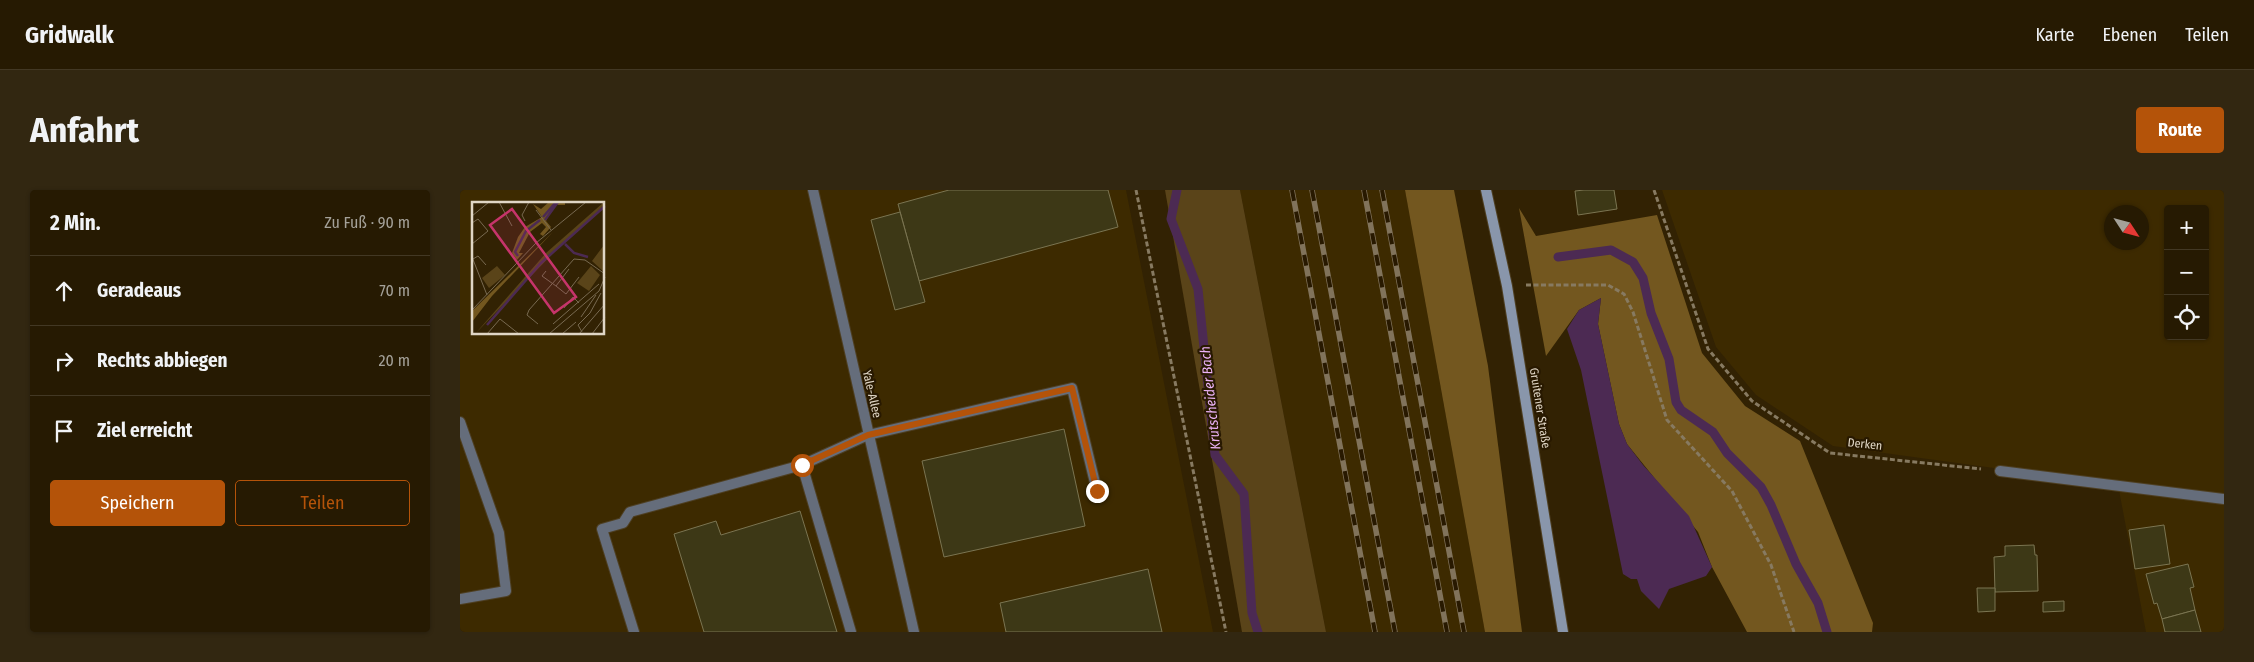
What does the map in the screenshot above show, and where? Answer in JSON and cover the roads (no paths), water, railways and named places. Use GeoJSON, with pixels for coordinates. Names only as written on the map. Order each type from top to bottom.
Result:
{"type":"FeatureCollection","features":[{"type":"Feature","properties":{"kind":"street","name":"Yale-Allee"},"geometry":{"type":"LineString","coordinates":[[813,190],[914,632]]}},
{"type":"Feature","properties":{"kind":"street","name":"Gruitener Straße"},"geometry":{"type":"LineString","coordinates":[[1486,190],[1507,286],[1563,632]]}},
{"type":"Feature","properties":{"kind":"street"},"geometry":{"type":"LineString","coordinates":[[634,632],[602,529],[623,523],[630,512],[802,465],[868,435],[1072,388],[1097,491]]}},
{"type":"Feature","properties":{"kind":"street"},"geometry":{"type":"LineString","coordinates":[[460,422],[499,533],[506,591],[460,599]]}},
{"type":"Feature","properties":{"kind":"street"},"geometry":{"type":"LineString","coordinates":[[802,465],[851,632]]}},
{"type":"Feature","properties":{"kind":"street"},"geometry":{"type":"LineString","coordinates":[[2000,471],[2224,499]]}},
{"type":"Feature","properties":{"kind":"waterway","name":"Krutscheider Bach"},"geometry":{"type":"LineString","coordinates":[[1177,190],[1171,219],[1198,289],[1215,455],[1244,494],[1252,613],[1258,632]]}},
{"type":"Feature","properties":{"kind":"waterway"},"geometry":{"type":"LineString","coordinates":[[1558,257],[1611,250],[1633,262],[1643,278],[1651,313],[1669,359],[1676,402],[1681,410],[1713,432],[1727,453],[1761,487],[1771,505],[1796,564],[1818,603],[1827,632]]}},
{"type":"Feature","properties":{"kind":"railway"},"geometry":{"type":"LineString","coordinates":[[1292,190],[1375,632]]}},
{"type":"Feature","properties":{"kind":"railway"},"geometry":{"type":"LineString","coordinates":[[1312,190],[1395,632]]}},
{"type":"Feature","properties":{"kind":"railway"},"geometry":{"type":"LineString","coordinates":[[1364,190],[1447,632]]}},
{"type":"Feature","properties":{"kind":"railway"},"geometry":{"type":"LineString","coordinates":[[1382,190],[1464,632]]}}]}
